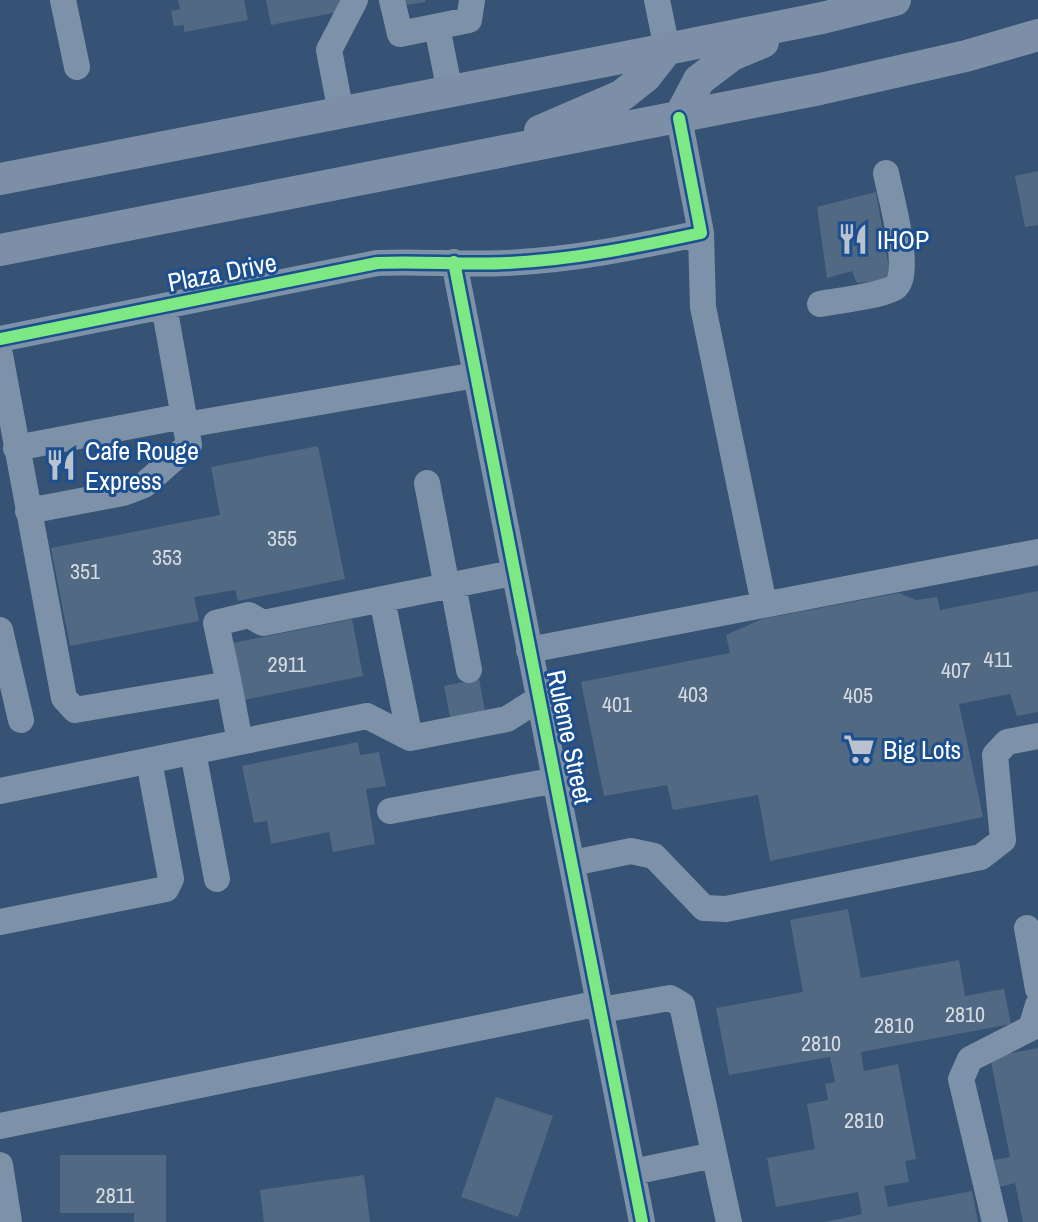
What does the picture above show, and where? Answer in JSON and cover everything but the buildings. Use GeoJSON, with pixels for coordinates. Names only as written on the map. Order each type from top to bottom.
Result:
{"type":"FeatureCollection","features":[{"type":"Feature","properties":{"kind":"main road"},"geometry":{"type":"LineString","coordinates":[[0,179],[667,49],[829,11],[895,0]]}},
{"type":"Feature","properties":{"kind":"main road"},"geometry":{"type":"LineString","coordinates":[[679,118],[699,80],[732,55],[829,11]]}},
{"type":"Feature","properties":{"kind":"main road"},"geometry":{"type":"LineString","coordinates":[[0,250],[679,118],[966,56],[1038,35]]}},
{"type":"Feature","properties":{"kind":"main road"},"geometry":{"type":"LineString","coordinates":[[486,154],[621,96],[645,77],[667,49]]}},
{"type":"Feature","properties":{"kind":"street"},"geometry":{"type":"LineString","coordinates":[[63,0],[77,67]]}},
{"type":"Feature","properties":{"kind":"street"},"geometry":{"type":"LineString","coordinates":[[341,113],[329,50],[355,0]]}},
{"type":"Feature","properties":{"kind":"street"},"geometry":{"type":"LineString","coordinates":[[392,0],[400,34],[469,20],[472,0]]}},
{"type":"Feature","properties":{"kind":"street"},"geometry":{"type":"LineString","coordinates":[[657,0],[667,49]]}},
{"type":"Feature","properties":{"kind":"street"},"geometry":{"type":"LineString","coordinates":[[437,27],[450,92]]}},
{"type":"Feature","properties":{"kind":"street"},"geometry":{"type":"LineString","coordinates":[[679,118],[701,233],[703,307],[764,604]]}},
{"type":"Feature","properties":{"kind":"street"},"geometry":{"type":"LineString","coordinates":[[820,304],[890,289],[901,282],[901,249],[886,173]]}},
{"type":"Feature","properties":{"kind":"street","name":"Plaza Drive"},"geometry":{"type":"LineString","coordinates":[[0,339],[377,263],[505,263],[603,254],[701,233]]}},
{"type":"Feature","properties":{"kind":"street","name":"Ruleme Street"},"geometry":{"type":"LineString","coordinates":[[454,262],[642,1222]]}},
{"type":"Feature","properties":{"kind":"street"},"geometry":{"type":"LineString","coordinates":[[28,511],[123,493],[144,485],[189,445],[164,306]]}},
{"type":"Feature","properties":{"kind":"street"},"geometry":{"type":"LineString","coordinates":[[0,355],[64,698],[75,710],[229,684]]}},
{"type":"Feature","properties":{"kind":"street"},"geometry":{"type":"LineString","coordinates":[[16,448],[476,375]]}},
{"type":"Feature","properties":{"kind":"street"},"geometry":{"type":"LineString","coordinates":[[427,483],[469,670]]}},
{"type":"Feature","properties":{"kind":"street"},"geometry":{"type":"LineString","coordinates":[[529,650],[1038,552]]}},
{"type":"Feature","properties":{"kind":"street"},"geometry":{"type":"LineString","coordinates":[[240,742],[216,623],[249,615],[263,623],[513,573]]}},
{"type":"Feature","properties":{"kind":"street"},"geometry":{"type":"LineString","coordinates":[[382,599],[410,738]]}},
{"type":"Feature","properties":{"kind":"street"},"geometry":{"type":"LineString","coordinates":[[0,630],[21,720]]}},
{"type":"Feature","properties":{"kind":"street"},"geometry":{"type":"LineString","coordinates":[[0,791],[367,716],[410,738],[507,719],[540,698]]}},
{"type":"Feature","properties":{"kind":"street"},"geometry":{"type":"LineString","coordinates":[[573,863],[631,851],[654,856],[704,908],[726,909],[981,857],[1003,840],[995,755],[1007,742],[1038,736]]}},
{"type":"Feature","properties":{"kind":"street"},"geometry":{"type":"LineString","coordinates":[[193,752],[217,879]]}},
{"type":"Feature","properties":{"kind":"street"},"geometry":{"type":"LineString","coordinates":[[0,922],[166,889],[171,879],[149,761]]}},
{"type":"Feature","properties":{"kind":"street"},"geometry":{"type":"LineString","coordinates":[[390,811],[557,780]]}},
{"type":"Feature","properties":{"kind":"street"},"geometry":{"type":"LineString","coordinates":[[1027,928],[1038,989]]}},
{"type":"Feature","properties":{"kind":"street"},"geometry":{"type":"LineString","coordinates":[[0,1126],[601,1006],[670,998],[682,1005],[729,1222]]}},
{"type":"Feature","properties":{"kind":"street"},"geometry":{"type":"LineString","coordinates":[[995,1222],[961,1079],[970,1059],[1031,1028],[1038,1005]]}},
{"type":"Feature","properties":{"kind":"street"},"geometry":{"type":"LineString","coordinates":[[633,1172],[714,1155]]}},
{"type":"Feature","properties":{"kind":"street"},"geometry":{"type":"LineString","coordinates":[[0,1165],[9,1222]]}},
{"type":"Feature","properties":{"kind":"cycle path"},"geometry":{"type":"LineString","coordinates":[[0,339],[377,263],[490,263],[556,259],[701,233],[679,118]]}},
{"type":"Feature","properties":{"kind":"cycle path"},"geometry":{"type":"LineString","coordinates":[[454,262],[642,1222]]}},
{"type":"Feature","properties":{"kind":"place","name":"IHOP"},"geometry":{"type":"Point","coordinates":[853,239]}},
{"type":"Feature","properties":{"kind":"place","name":"Cafe Rouge Express"},"geometry":{"type":"Point","coordinates":[61,465]}},
{"type":"Feature","properties":{"kind":"place","name":"Big Lots"},"geometry":{"type":"Point","coordinates":[859,749]}}]}
